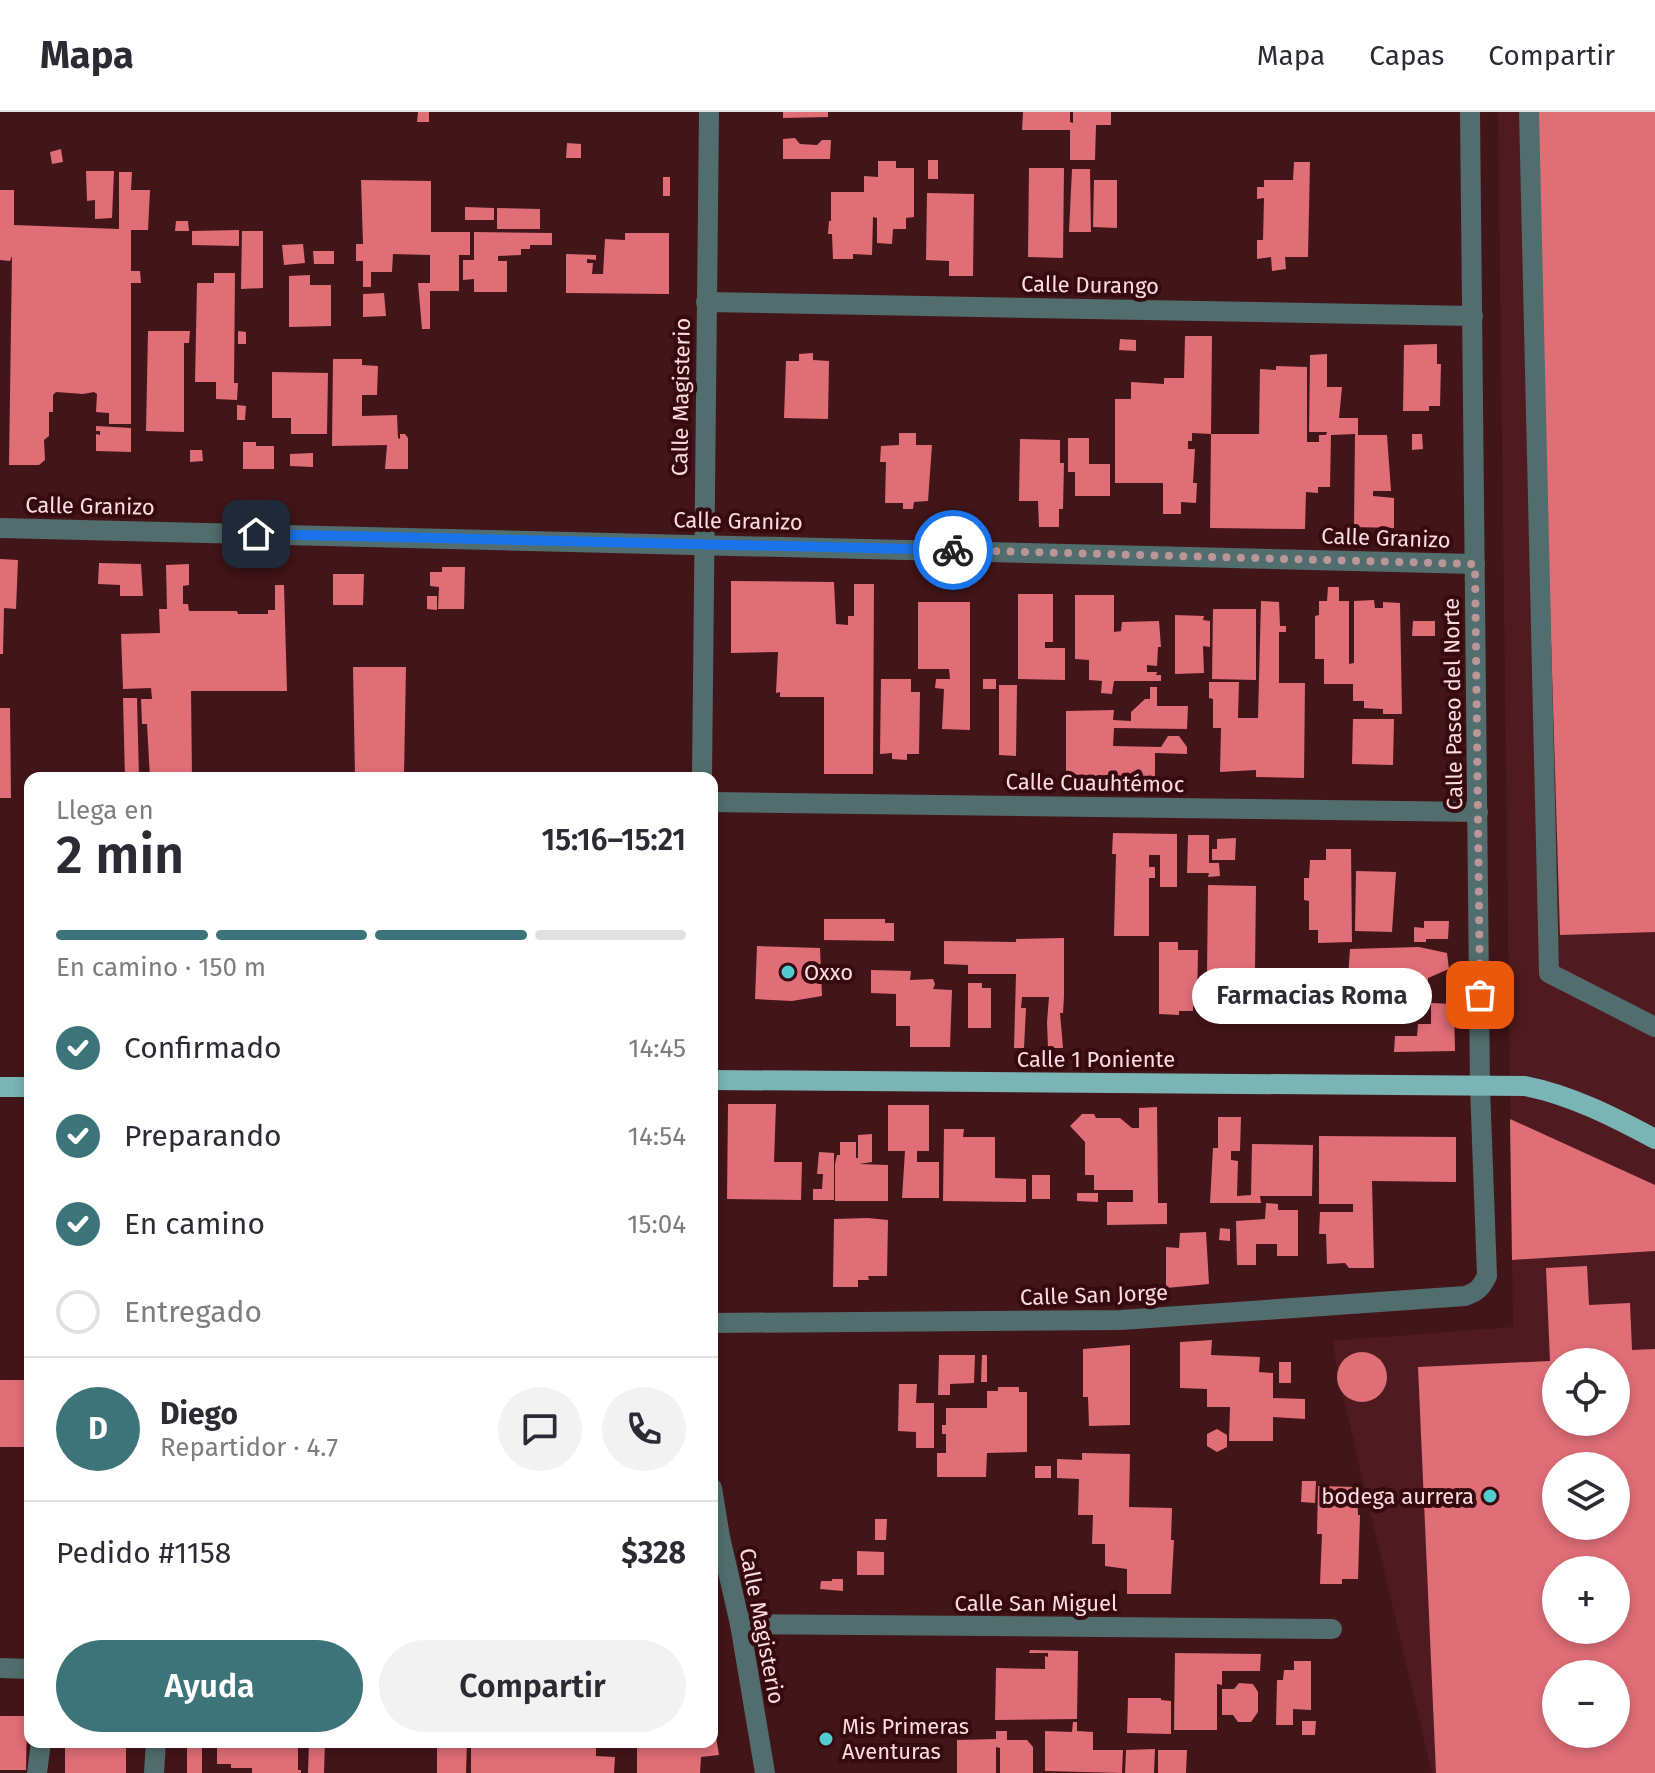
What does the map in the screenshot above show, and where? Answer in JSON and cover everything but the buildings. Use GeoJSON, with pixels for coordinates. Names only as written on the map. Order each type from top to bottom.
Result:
{"type":"FeatureCollection","features":[{"type":"Feature","properties":{"kind":"main road","name":"Calle 1 Poniente"},"geometry":{"type":"LineString","coordinates":[[718,1080],[1525,1086],[1550,1091],[1655,1139]]}},
{"type":"Feature","properties":{"kind":"main road"},"geometry":{"type":"LineString","coordinates":[[0,1087],[24,1087]]}},
{"type":"Feature","properties":{"kind":"street","name":"Calle Magisterio"},"geometry":{"type":"LineString","coordinates":[[702,772],[709,112]]}},
{"type":"Feature","properties":{"kind":"street","name":"Calle Paseo del Norte"},"geometry":{"type":"LineString","coordinates":[[1470,112],[1480,1087],[1487,1276],[1476,1293]]}},
{"type":"Feature","properties":{"kind":"street"},"geometry":{"type":"LineString","coordinates":[[1529,112],[1549,973],[1655,1027]]}},
{"type":"Feature","properties":{"kind":"street","name":"Calle Durango"},"geometry":{"type":"LineString","coordinates":[[706,302],[1473,316]]}},
{"type":"Feature","properties":{"kind":"street","name":"Calle Granizo"},"geometry":{"type":"LineString","coordinates":[[0,528],[1475,564]]}},
{"type":"Feature","properties":{"kind":"street","name":"Calle Cuauhtémoc"},"geometry":{"type":"LineString","coordinates":[[718,802],[1478,812]]}},
{"type":"Feature","properties":{"kind":"street","name":"Calle San Jorge"},"geometry":{"type":"LineString","coordinates":[[718,1323],[1121,1320],[1476,1293]]}},
{"type":"Feature","properties":{"kind":"street","name":"Calle Magisterio"},"geometry":{"type":"LineString","coordinates":[[718,1525],[740,1624],[765,1773]]}},
{"type":"Feature","properties":{"kind":"street","name":"Calle San Miguel"},"geometry":{"type":"LineString","coordinates":[[740,1624],[1332,1629]]}},
{"type":"Feature","properties":{"kind":"street"},"geometry":{"type":"LineString","coordinates":[[0,1668],[24,1669]]}},
{"type":"Feature","properties":{"kind":"street"},"geometry":{"type":"LineString","coordinates":[[37,1773],[40,1748]]}},
{"type":"Feature","properties":{"kind":"street"},"geometry":{"type":"LineString","coordinates":[[154,1773],[156,1748]]}},
{"type":"Feature","properties":{"kind":"shaded area"},"geometry":{"type":"Polygon","coordinates":[[[1498,112],[1655,112],[1655,1773],[1432,1773],[1338,1375],[1333,1341],[1513,1327],[1498,112]]]}},
{"type":"Feature","properties":{"kind":"way so far"},"geometry":{"type":"LineString","coordinates":[[953,550],[1475,564],[1480,995]]}},
{"type":"Feature","properties":{"kind":"place","name":"Oxxo"},"geometry":{"type":"Point","coordinates":[788,972]}},
{"type":"Feature","properties":{"kind":"place","name":"Farmacias Roma"},"geometry":{"type":"Point","coordinates":[1480,995]}},
{"type":"Feature","properties":{"kind":"place","name":"bodega aurrera"},"geometry":{"type":"Point","coordinates":[1490,1496]}},
{"type":"Feature","properties":{"kind":"place","name":"Mis Primeras Aventuras"},"geometry":{"type":"Point","coordinates":[826,1739]}},
{"type":"Feature","properties":{"kind":"route"},"geometry":{"type":"LineString","coordinates":[[256,534],[953,550]]}}]}
